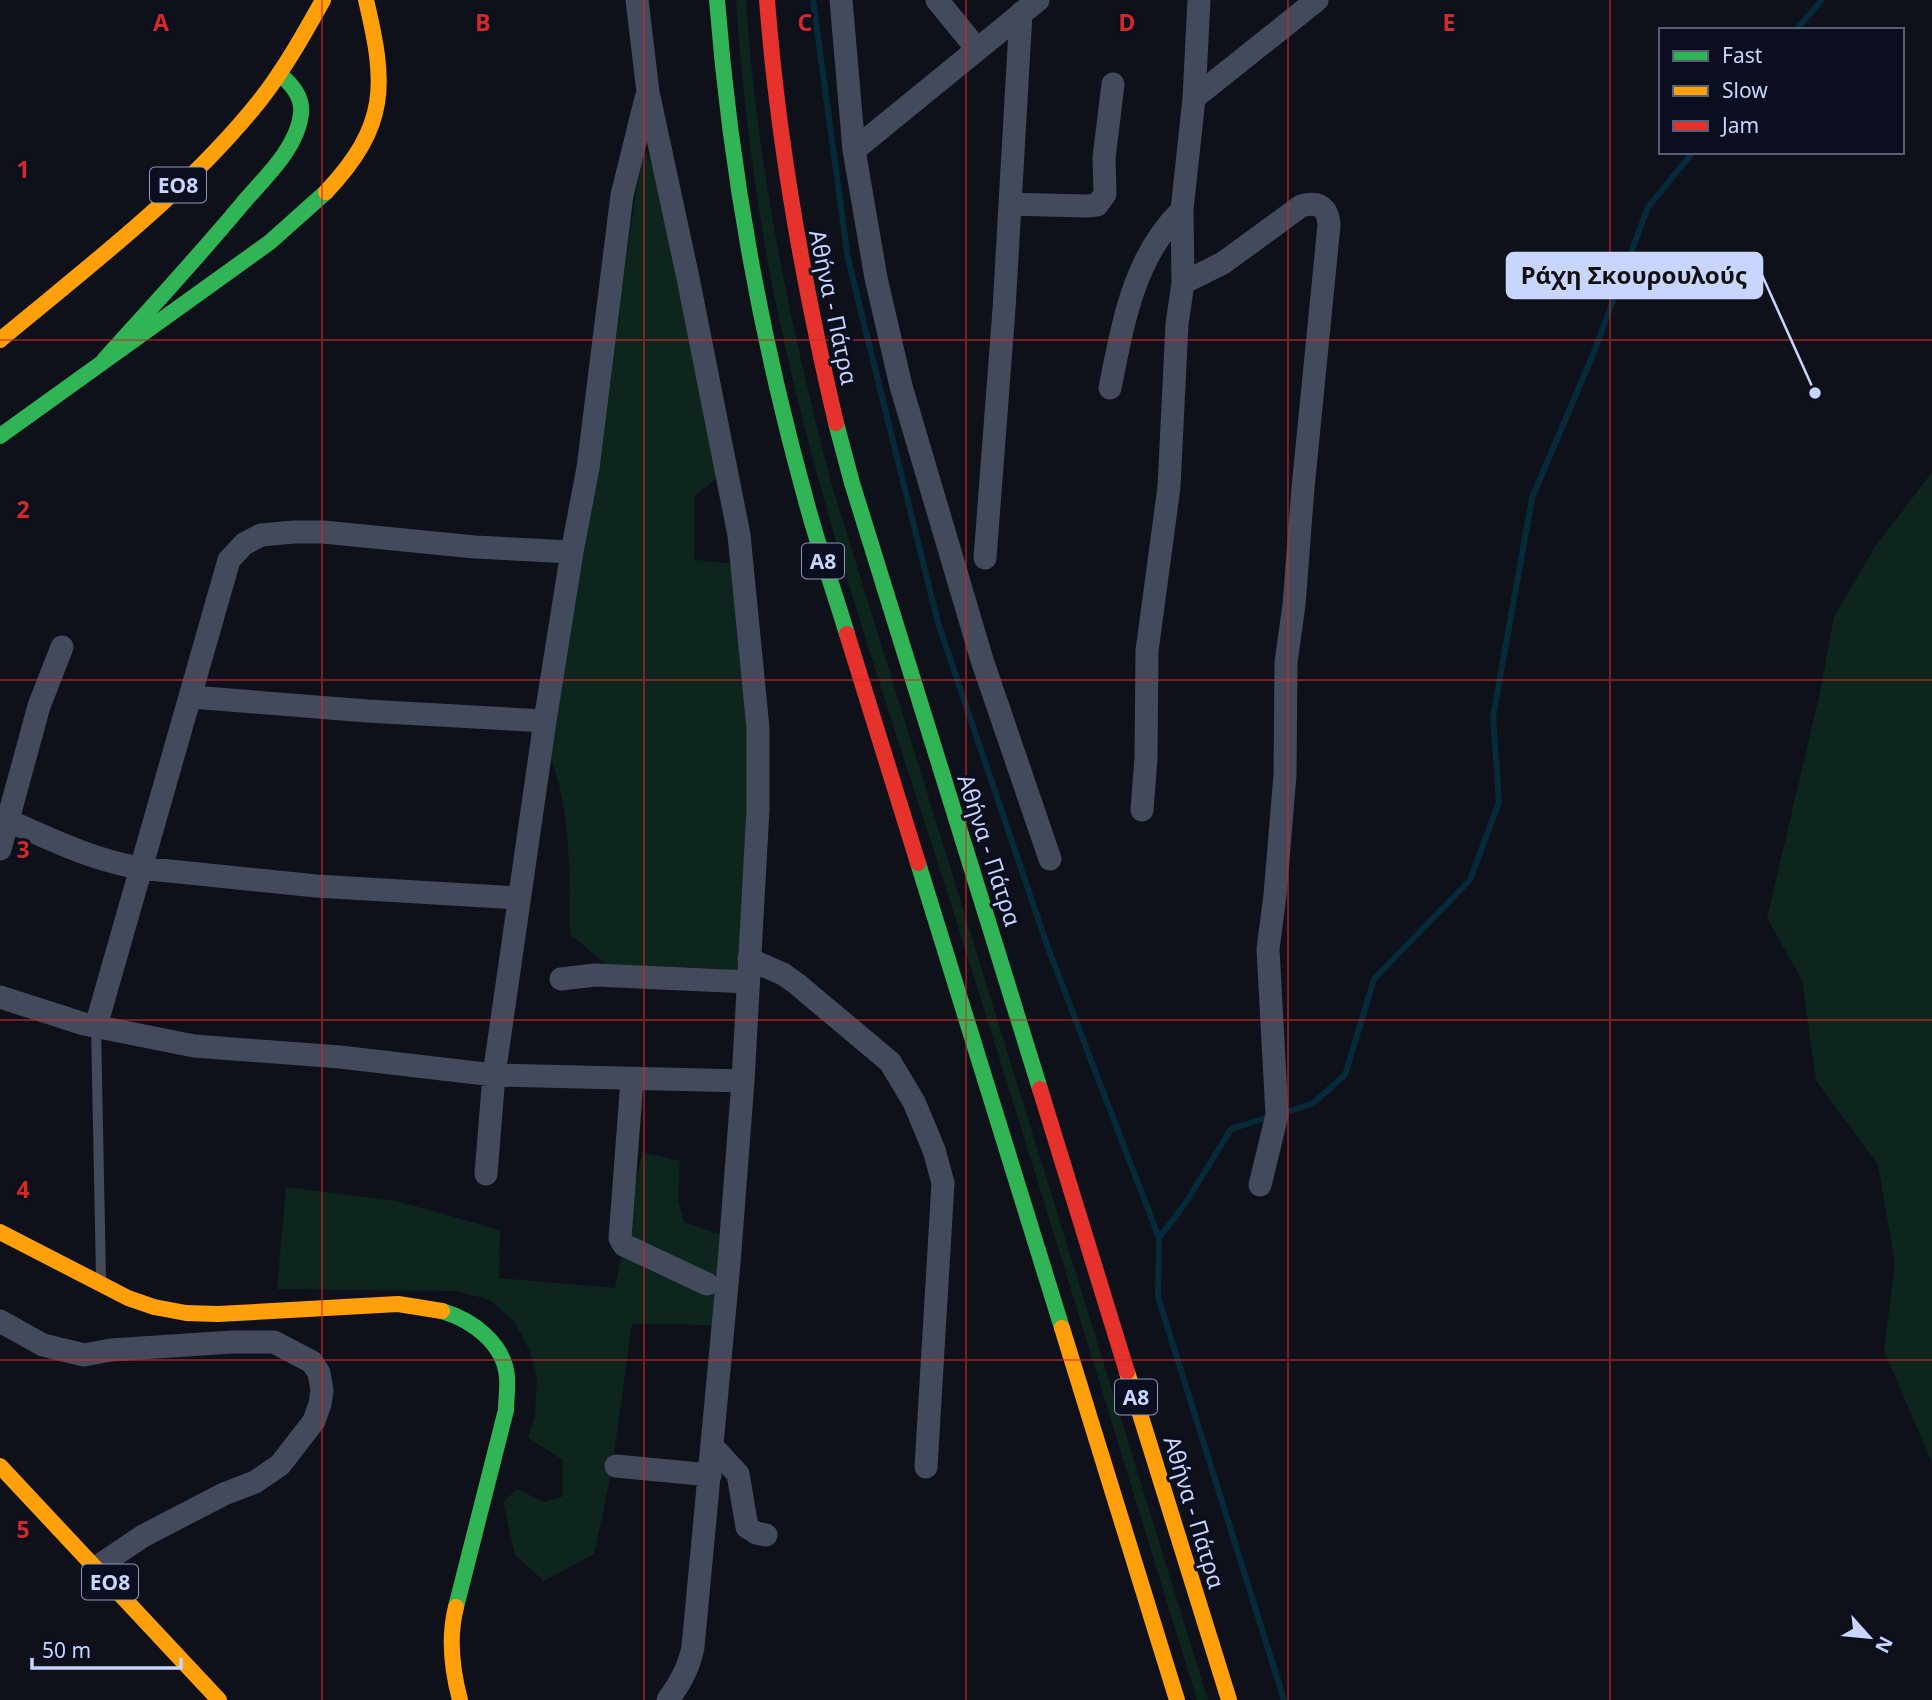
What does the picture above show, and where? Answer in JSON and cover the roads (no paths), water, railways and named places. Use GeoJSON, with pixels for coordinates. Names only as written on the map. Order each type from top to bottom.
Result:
{"type":"FeatureCollection","features":[{"type":"Feature","properties":{"kind":"main road","name":"ΕΟ8"},"geometry":{"type":"LineString","coordinates":[[0,341],[163,200],[251,111],[279,74],[323,0]]}},
{"type":"Feature","properties":{"kind":"main road"},"geometry":{"type":"LineString","coordinates":[[0,436],[270,242],[338,181],[356,159],[368,135],[380,80],[377,47],[366,0]]}},
{"type":"Feature","properties":{"kind":"main road","name":"Α8"},"geometry":{"type":"LineString","coordinates":[[717,0],[724,102],[756,302],[805,498],[1177,1700]]}},
{"type":"Feature","properties":{"kind":"main road","name":"Αθήνα - Πάτρα"},"geometry":{"type":"LineString","coordinates":[[766,0],[775,108],[805,293],[859,507],[1229,1700]]}},
{"type":"Feature","properties":{"kind":"main road"},"geometry":{"type":"LineString","coordinates":[[104,360],[211,241],[276,164],[290,143],[300,118],[301,101],[289,81],[279,74]]}},
{"type":"Feature","properties":{"kind":"main road"},"geometry":{"type":"LineString","coordinates":[[0,1232],[101,1284],[154,1307],[186,1313],[218,1314],[398,1304],[434,1309],[462,1317],[485,1334],[503,1359],[508,1377],[506,1410],[454,1613],[452,1650],[454,1677],[460,1700]]}},
{"type":"Feature","properties":{"kind":"main road","name":"ΕΟ8"},"geometry":{"type":"LineString","coordinates":[[0,1466],[219,1700]]}},
{"type":"Feature","properties":{"kind":"street"},"geometry":{"type":"LineString","coordinates":[[638,0],[648,92],[739,535],[758,727],[758,810],[743,1081],[710,1475],[693,1647],[682,1680],[668,1700]]}},
{"type":"Feature","properties":{"kind":"street"},"geometry":{"type":"LineString","coordinates":[[841,0],[854,150],[876,278],[901,386],[982,660],[1050,859]]}},
{"type":"Feature","properties":{"kind":"street"},"geometry":{"type":"LineString","coordinates":[[937,0],[977,49]]}},
{"type":"Feature","properties":{"kind":"street"},"geometry":{"type":"LineString","coordinates":[[1142,810],[1146,758],[1147,651],[1169,487],[1177,324],[1184,283],[1182,210],[1194,99],[1199,0]]}},
{"type":"Feature","properties":{"kind":"street"},"geometry":{"type":"LineString","coordinates":[[1194,99],[1317,0]]}},
{"type":"Feature","properties":{"kind":"street"},"geometry":{"type":"LineString","coordinates":[[854,150],[1030,7]]}},
{"type":"Feature","properties":{"kind":"street"},"geometry":{"type":"LineString","coordinates":[[985,558],[1010,204],[1030,7]]}},
{"type":"Feature","properties":{"kind":"street"},"geometry":{"type":"LineString","coordinates":[[1010,204],[1086,206],[1097,205],[1102,201],[1105,194],[1104,158],[1113,84]]}},
{"type":"Feature","properties":{"kind":"street"},"geometry":{"type":"LineString","coordinates":[[486,1174],[494,1075],[545,721],[592,441],[622,195],[648,92]]}},
{"type":"Feature","properties":{"kind":"street"},"geometry":{"type":"LineString","coordinates":[[1184,283],[1223,263],[1301,205],[1312,203],[1322,207],[1328,214],[1294,605],[1286,662],[1285,775],[1268,949],[1278,1115],[1260,1185]]}},
{"type":"Feature","properties":{"kind":"street"},"geometry":{"type":"LineString","coordinates":[[1110,388],[1137,276],[1147,254],[1182,210]]}},
{"type":"Feature","properties":{"kind":"street"},"geometry":{"type":"LineString","coordinates":[[96,1026],[229,560],[244,544],[261,535],[323,532],[464,546],[572,552]]}},
{"type":"Feature","properties":{"kind":"street"},"geometry":{"type":"LineString","coordinates":[[0,849],[39,706],[62,647]]}},
{"type":"Feature","properties":{"kind":"street"},"geometry":{"type":"LineString","coordinates":[[192,696],[366,711],[545,721]]}},
{"type":"Feature","properties":{"kind":"street"},"geometry":{"type":"LineString","coordinates":[[9,821],[75,851],[114,864],[140,868],[316,886],[519,898]]}},
{"type":"Feature","properties":{"kind":"street"},"geometry":{"type":"LineString","coordinates":[[561,979],[595,975],[748,971],[783,974],[890,1062],[914,1102],[934,1150],[943,1184],[926,1467]]}},
{"type":"Feature","properties":{"kind":"street"},"geometry":{"type":"LineString","coordinates":[[0,997],[96,1026],[194,1046],[340,1057],[494,1075],[743,1081]]}},
{"type":"Feature","properties":{"kind":"street"},"geometry":{"type":"LineString","coordinates":[[632,1080],[620,1238],[624,1245],[707,1284]]}},
{"type":"Feature","properties":{"kind":"street"},"geometry":{"type":"LineString","coordinates":[[0,1321],[43,1345],[84,1355],[111,1350],[274,1342],[312,1362],[319,1373],[322,1390],[314,1421],[280,1465],[255,1482],[223,1494],[143,1536],[97,1567]]}},
{"type":"Feature","properties":{"kind":"street"},"geometry":{"type":"LineString","coordinates":[[712,1446],[738,1474],[747,1527],[766,1535]]}},
{"type":"Feature","properties":{"kind":"street"},"geometry":{"type":"LineString","coordinates":[[616,1466],[710,1475]]}},
{"type":"Feature","properties":{"kind":"lane"},"geometry":{"type":"LineString","coordinates":[[96,1026],[101,1284]]}},
{"type":"Feature","properties":{"kind":"waterway"},"geometry":{"type":"LineString","coordinates":[[813,0],[848,259],[938,623],[1047,945],[1159,1238],[1158,1297],[1284,1700]]}},
{"type":"Feature","properties":{"kind":"waterway"},"geometry":{"type":"LineString","coordinates":[[1798,28],[1822,0]]}},
{"type":"Feature","properties":{"kind":"waterway"},"geometry":{"type":"LineString","coordinates":[[1283,1113],[1312,1104],[1345,1075],[1374,979],[1470,880],[1499,802],[1493,717],[1532,498],[1594,352],[1648,207],[1691,154]]}},
{"type":"Feature","properties":{"kind":"waterway"},"geometry":{"type":"LineString","coordinates":[[1159,1238],[1185,1204],[1231,1129],[1269,1117]]}},
{"type":"Feature","properties":{"kind":"place","name":"Ράχη Σκουρουλούς"},"geometry":{"type":"Point","coordinates":[1815,393]}}]}
